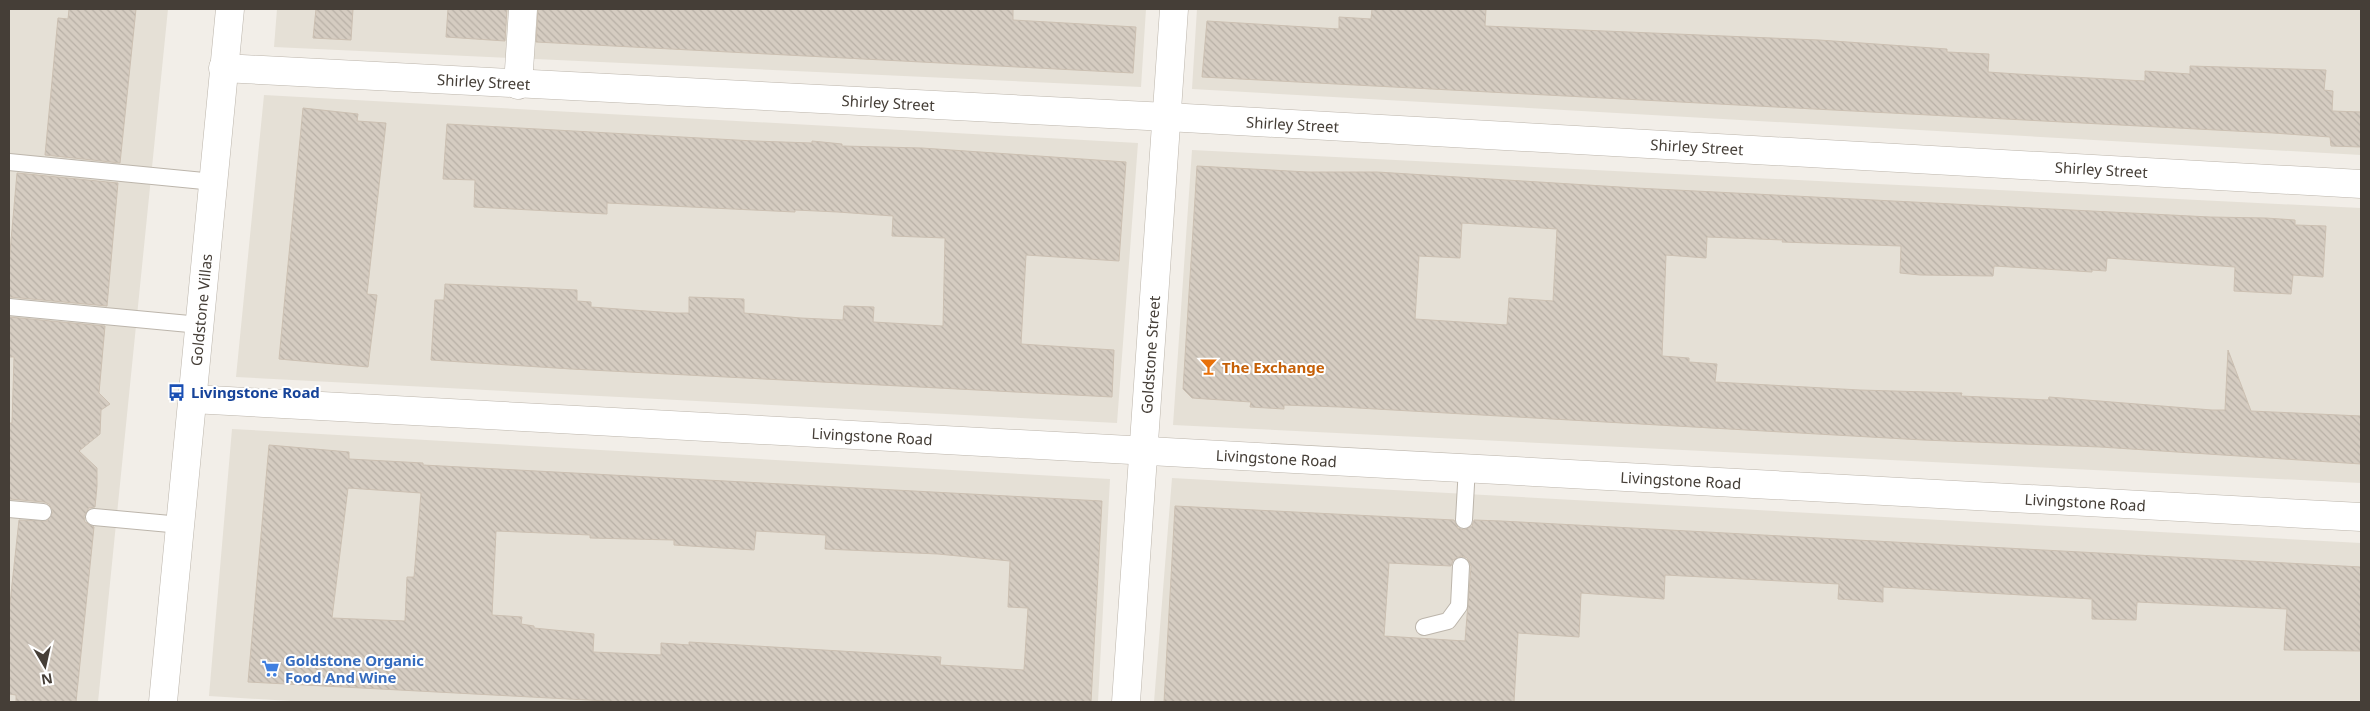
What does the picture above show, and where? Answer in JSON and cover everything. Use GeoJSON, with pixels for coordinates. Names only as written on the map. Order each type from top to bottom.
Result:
{"type":"FeatureCollection","features":[{"type":"Feature","properties":{"kind":"street","name":"Goldstone Villas"},"geometry":{"type":"LineString","coordinates":[[163,702],[230,9]]}},
{"type":"Feature","properties":{"kind":"street"},"geometry":{"type":"LineString","coordinates":[[518,85],[523,9]]}},
{"type":"Feature","properties":{"kind":"street","name":"Goldstone Street"},"geometry":{"type":"LineString","coordinates":[[1126,702],[1174,9]]}},
{"type":"Feature","properties":{"kind":"street","name":"Shirley Street"},"geometry":{"type":"LineString","coordinates":[[223,68],[518,85],[1167,117],[2361,184]]}},
{"type":"Feature","properties":{"kind":"street","name":"Livingstone Road"},"geometry":{"type":"LineString","coordinates":[[192,399],[2361,516]]}},
{"type":"Feature","properties":{"kind":"lane"},"geometry":{"type":"LineString","coordinates":[[9,162],[214,182]]}},
{"type":"Feature","properties":{"kind":"lane"},"geometry":{"type":"LineString","coordinates":[[9,307],[200,325]]}},
{"type":"Feature","properties":{"kind":"lane"},"geometry":{"type":"LineString","coordinates":[[1464,520],[1466,467]]}},
{"type":"Feature","properties":{"kind":"lane"},"geometry":{"type":"LineString","coordinates":[[9,509],[43,512]]}},
{"type":"Feature","properties":{"kind":"lane"},"geometry":{"type":"LineString","coordinates":[[94,517],[180,525]]}},
{"type":"Feature","properties":{"kind":"lane"},"geometry":{"type":"LineString","coordinates":[[1424,627],[1448,621],[1459,606],[1461,566]]}},
{"type":"Feature","properties":{"kind":"shaded area"},"geometry":{"type":"Polygon","coordinates":[[[9,9],[168,9],[98,702],[9,702],[9,9]]]}},
{"type":"Feature","properties":{"kind":"shaded area"},"geometry":{"type":"Polygon","coordinates":[[[277,9],[1146,9],[1141,87],[274,47],[277,9]]]}},
{"type":"Feature","properties":{"kind":"shaded area"},"geometry":{"type":"Polygon","coordinates":[[[1197,9],[2361,9],[2361,155],[1192,89],[1197,9]]]}},
{"type":"Feature","properties":{"kind":"shaded area"},"geometry":{"type":"Polygon","coordinates":[[[264,95],[1138,143],[1117,423],[236,377],[264,95]]]}},
{"type":"Feature","properties":{"kind":"shaded area"},"geometry":{"type":"Polygon","coordinates":[[[1192,150],[2361,208],[2361,483],[1173,425],[1192,150]]]}},
{"type":"Feature","properties":{"kind":"shaded area"},"geometry":{"type":"Polygon","coordinates":[[[232,429],[1110,479],[1098,702],[307,702],[209,696],[232,429]]]}},
{"type":"Feature","properties":{"kind":"shaded area"},"geometry":{"type":"Polygon","coordinates":[[[1172,478],[2361,543],[2361,702],[1154,702],[1172,478]]]}},
{"type":"Feature","properties":{"kind":"building"},"geometry":{"type":"Polygon","coordinates":[[[69,9],[136,9],[120,163],[45,155],[58,18],[68,19],[69,9]]]}},
{"type":"Feature","properties":{"kind":"building"},"geometry":{"type":"Polygon","coordinates":[[[316,9],[353,9],[351,40],[313,38],[316,9]]]}},
{"type":"Feature","properties":{"kind":"building"},"geometry":{"type":"Polygon","coordinates":[[[448,9],[507,9],[505,41],[446,37],[448,9]]]}},
{"type":"Feature","properties":{"kind":"building"},"geometry":{"type":"Polygon","coordinates":[[[538,9],[1013,9],[1013,20],[1136,27],[1133,73],[536,42],[538,9]]]}},
{"type":"Feature","properties":{"kind":"building"},"geometry":{"type":"Polygon","coordinates":[[[1372,9],[1486,9],[1485,26],[1819,40],[1947,49],[1947,52],[1989,54],[1988,72],[2017,74],[2145,81],[2145,71],[2190,74],[2190,66],[2326,70],[2324,90],[2333,91],[2332,111],[2361,112],[2361,147],[2331,146],[2330,137],[2273,133],[1202,77],[1207,21],[1339,29],[1339,17],[1371,19],[1372,9]]]}},
{"type":"Feature","properties":{"kind":"building"},"geometry":{"type":"Polygon","coordinates":[[[303,108],[358,114],[357,121],[386,123],[367,294],[377,295],[368,367],[279,359],[303,108]]]}},
{"type":"Feature","properties":{"kind":"building"},"geometry":{"type":"Polygon","coordinates":[[[447,124],[754,141],[812,143],[812,141],[842,144],[842,146],[922,148],[1126,162],[1119,261],[1026,255],[1021,344],[1114,350],[1112,397],[431,360],[435,300],[444,300],[445,284],[577,290],[577,301],[591,302],[591,307],[674,313],[689,313],[689,297],[744,299],[744,313],[801,318],[843,320],[844,306],[874,307],[873,322],[943,326],[945,238],[892,236],[893,216],[795,210],[795,212],[607,203],[607,214],[474,207],[475,180],[443,179],[447,124]]]}},
{"type":"Feature","properties":{"kind":"building"},"geometry":{"type":"Polygon","coordinates":[[[1197,166],[1308,172],[1377,172],[1636,188],[2210,217],[2266,218],[2295,220],[2295,225],[2326,226],[2323,277],[2293,275],[2291,294],[2234,291],[2235,267],[2107,258],[2106,271],[2092,270],[2092,272],[1994,266],[1993,276],[1920,275],[1900,273],[1901,246],[1782,242],[1783,240],[1707,237],[1706,258],[1666,255],[1662,356],[1689,358],[1689,362],[1717,364],[1715,382],[1860,390],[1962,393],[1961,396],[2048,400],[2049,397],[2225,410],[2228,350],[2251,411],[2361,416],[2361,464],[2100,447],[1923,440],[1340,407],[1284,405],[1284,409],[1250,407],[1251,402],[1192,398],[1183,389],[1197,166]],[[1462,223],[1460,258],[1419,256],[1415,319],[1507,325],[1509,298],[1553,301],[1557,229],[1462,223]]]}},
{"type":"Feature","properties":{"kind":"building"},"geometry":{"type":"Polygon","coordinates":[[[17,173],[118,183],[107,306],[9,297],[9,263],[17,173]]]}},
{"type":"Feature","properties":{"kind":"building"},"geometry":{"type":"Polygon","coordinates":[[[9,317],[105,326],[99,393],[110,404],[101,410],[100,434],[79,451],[97,468],[97,486],[95,507],[89,508],[84,516],[85,522],[94,527],[76,702],[16,702],[16,695],[9,694],[9,612],[19,520],[47,521],[53,512],[49,504],[44,502],[9,499],[9,423],[12,423],[14,357],[9,357],[9,317]]]}},
{"type":"Feature","properties":{"kind":"building"},"geometry":{"type":"Polygon","coordinates":[[[269,445],[349,452],[349,459],[423,463],[423,465],[1102,501],[1091,702],[625,702],[248,682],[269,445]],[[348,488],[332,618],[405,621],[407,577],[414,577],[421,493],[348,488]],[[496,531],[492,615],[522,617],[521,624],[534,626],[534,628],[594,634],[593,652],[661,655],[661,643],[689,645],[689,642],[941,657],[940,665],[1024,670],[1028,608],[1008,607],[1010,561],[938,554],[825,549],[826,535],[793,533],[756,531],[754,550],[674,545],[674,540],[590,538],[590,535],[496,531]]]}},
{"type":"Feature","properties":{"kind":"building"},"geometry":{"type":"Polygon","coordinates":[[[1175,506],[1454,520],[1458,528],[1464,530],[1472,526],[1474,520],[1501,521],[2361,567],[2361,651],[2284,650],[2287,609],[2137,602],[2136,620],[2092,619],[2092,599],[1883,587],[1883,602],[1838,599],[1839,584],[1665,575],[1664,599],[1581,593],[1579,637],[1518,633],[1514,702],[1164,702],[1175,506]],[[1461,556],[1453,560],[1451,566],[1389,563],[1384,636],[1465,641],[1471,566],[1467,558],[1461,556]]]}},
{"type":"Feature","properties":{"kind":"place","name":"The Exchange"},"geometry":{"type":"Point","coordinates":[1208,367]}},
{"type":"Feature","properties":{"kind":"place","name":"Livingstone Road"},"geometry":{"type":"Point","coordinates":[177,392]}},
{"type":"Feature","properties":{"kind":"place","name":"Goldstone Organic Food And Wine"},"geometry":{"type":"Point","coordinates":[271,669]}}]}
